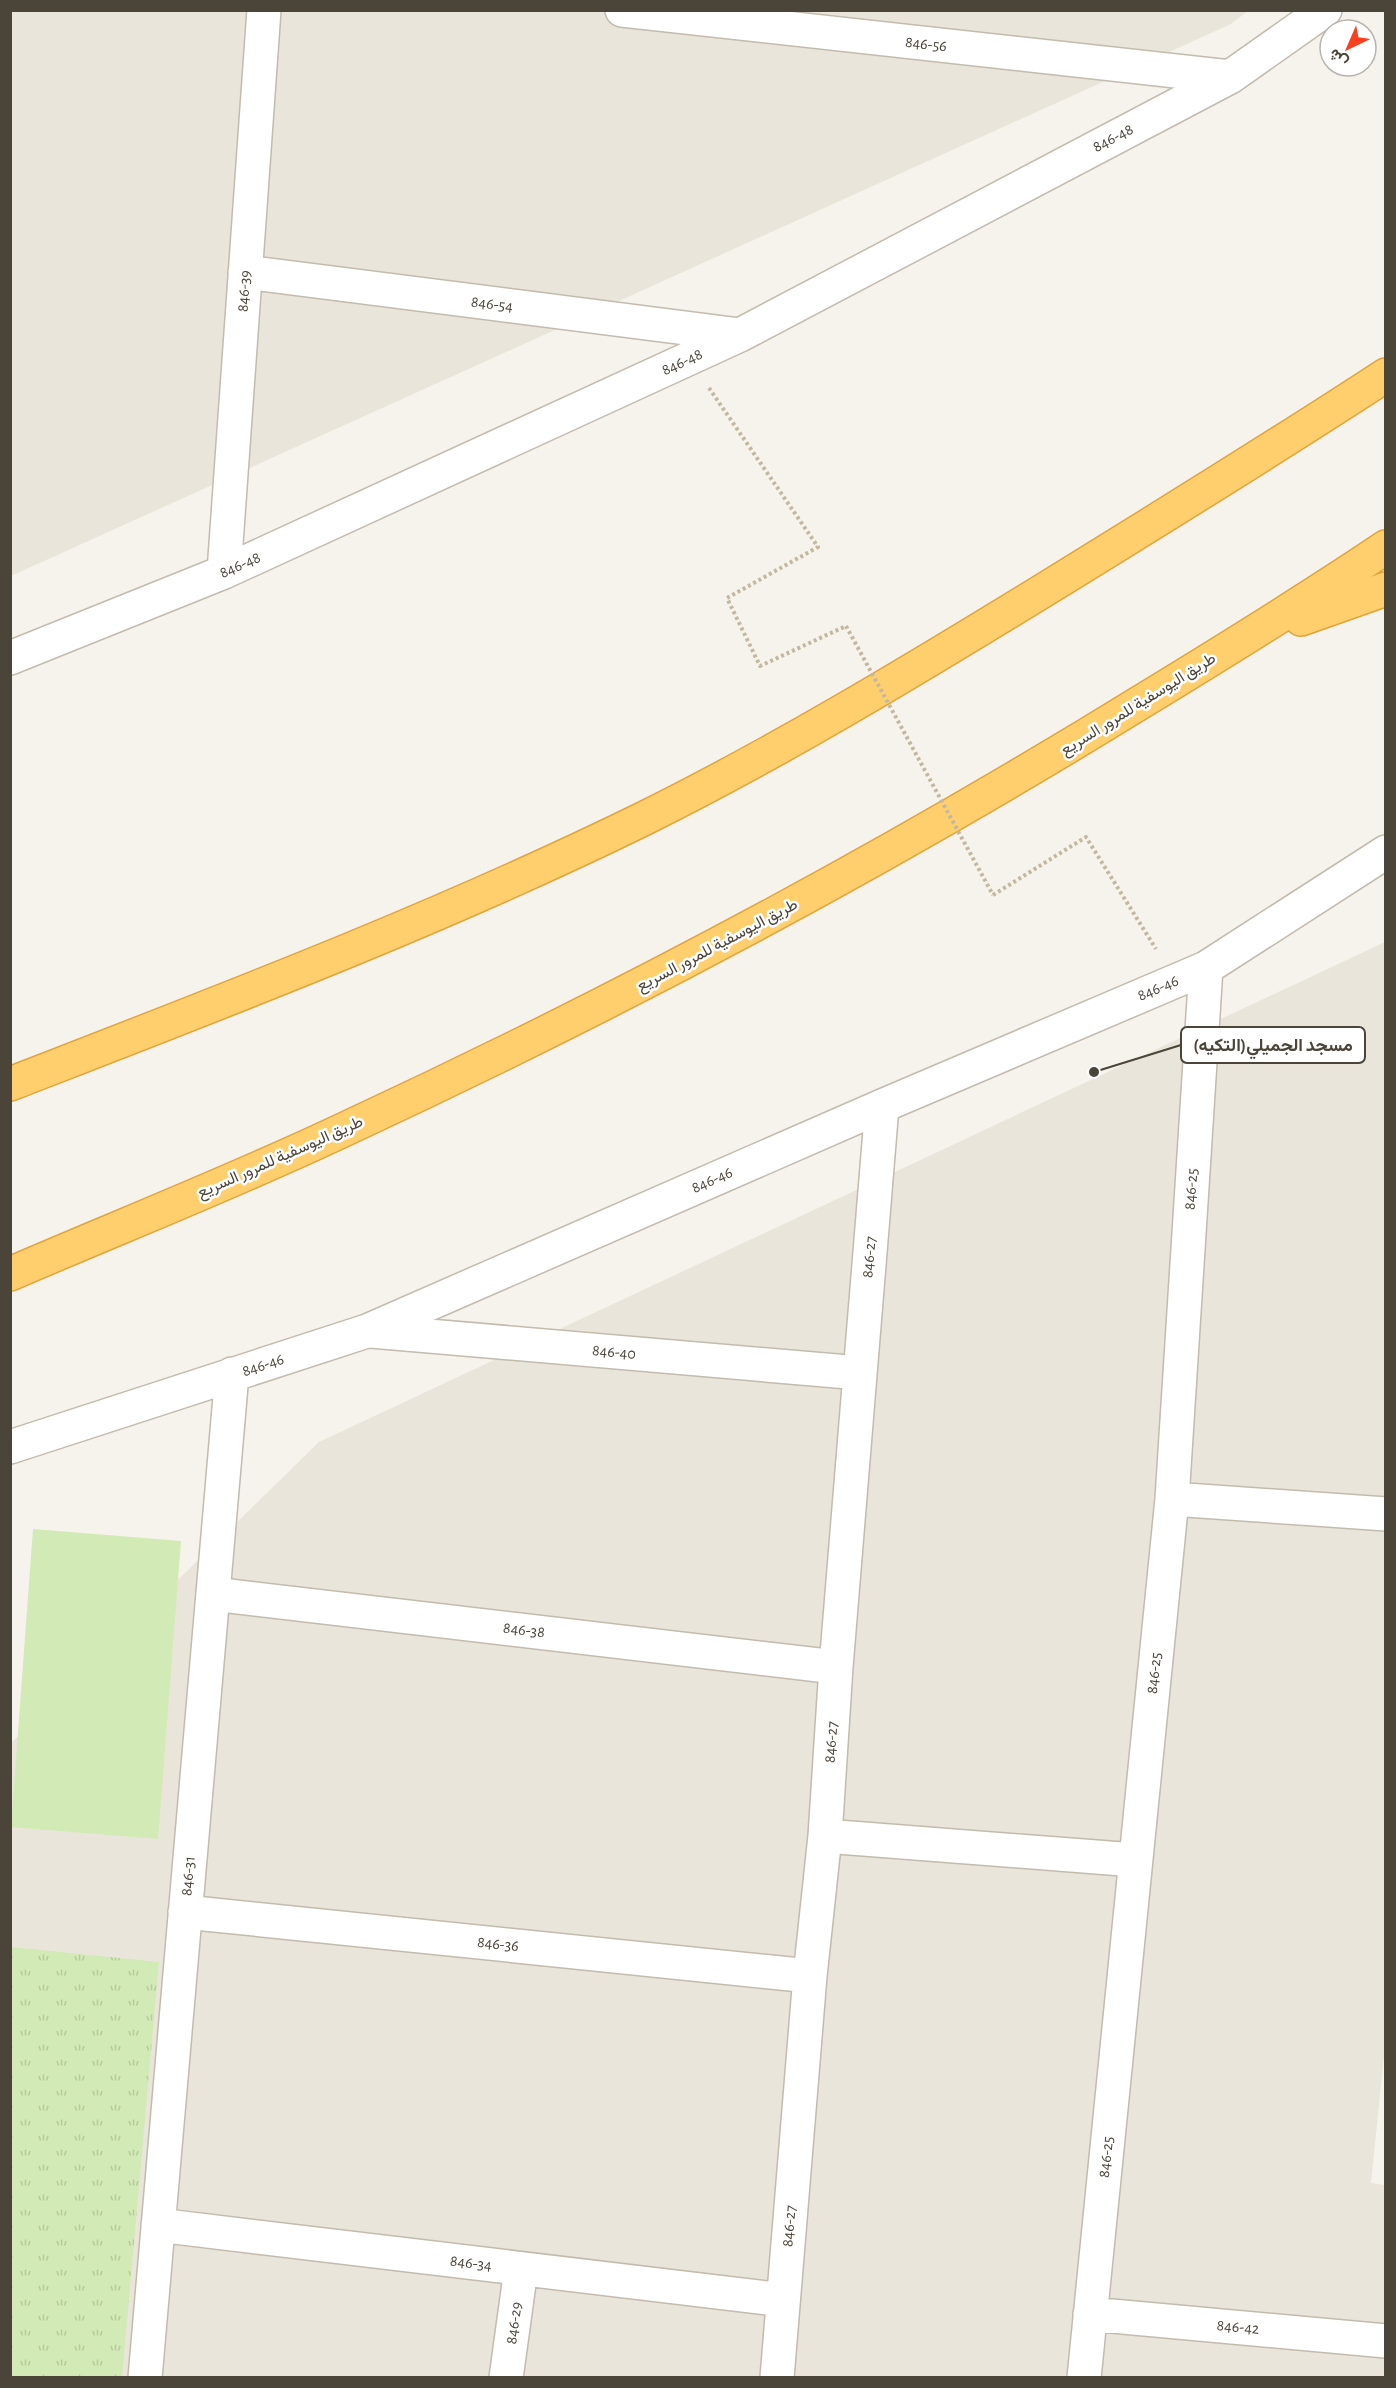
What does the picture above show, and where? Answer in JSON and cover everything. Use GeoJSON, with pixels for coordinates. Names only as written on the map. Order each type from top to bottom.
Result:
{"type":"FeatureCollection","features":[{"type":"Feature","properties":{"kind":"highway"},"geometry":{"type":"LineString","coordinates":[[10,1084],[325,961],[476,898],[645,817],[799,736],[971,635],[1278,446],[1386,375]]}},
{"type":"Feature","properties":{"kind":"highway","name":"طريق اليوسفية للمرور السريع"},"geometry":{"type":"LineString","coordinates":[[10,1274],[337,1134],[695,958],[869,863],[1032,770],[1212,659],[1386,547]]}},
{"type":"Feature","properties":{"kind":"highway"},"geometry":{"type":"LineString","coordinates":[[1212,659],[1316,612],[1386,589]]}},
{"type":"Feature","properties":{"kind":"street","name":"846-39"},"geometry":{"type":"LineString","coordinates":[[224,573],[264,10]]}},
{"type":"Feature","properties":{"kind":"street","name":"846-56"},"geometry":{"type":"LineString","coordinates":[[622,10],[1230,77]]}},
{"type":"Feature","properties":{"kind":"street","name":"846-48"},"geometry":{"type":"LineString","coordinates":[[10,658],[224,573],[740,335],[1230,77],[1325,10]]}},
{"type":"Feature","properties":{"kind":"street","name":"846-54"},"geometry":{"type":"LineString","coordinates":[[245,272],[740,335]]}},
{"type":"Feature","properties":{"kind":"street","name":"846-46"},"geometry":{"type":"LineString","coordinates":[[10,1447],[367,1331],[882,1106],[1206,968],[1386,852]]}},
{"type":"Feature","properties":{"kind":"street","name":"846-25"},"geometry":{"type":"LineString","coordinates":[[1084,2378],[1172,1499],[1206,968]]}},
{"type":"Feature","properties":{"kind":"street","name":"846-27"},"geometry":{"type":"LineString","coordinates":[[777,2378],[810,1976],[825,1836],[836,1667],[882,1106]]}},
{"type":"Feature","properties":{"kind":"street","name":"846-40"},"geometry":{"type":"LineString","coordinates":[[367,1331],[860,1373]]}},
{"type":"Feature","properties":{"kind":"street","name":"846-31"},"geometry":{"type":"LineString","coordinates":[[145,2378],[232,1374]]}},
{"type":"Feature","properties":{"kind":"street"},"geometry":{"type":"LineString","coordinates":[[1172,1499],[1386,1514]]}},
{"type":"Feature","properties":{"kind":"street","name":"846-38"},"geometry":{"type":"LineString","coordinates":[[213,1594],[836,1667]]}},
{"type":"Feature","properties":{"kind":"street"},"geometry":{"type":"LineString","coordinates":[[825,1836],[1135,1860]]}},
{"type":"Feature","properties":{"kind":"street","name":"846-36"},"geometry":{"type":"LineString","coordinates":[[185,1912],[810,1976]]}},
{"type":"Feature","properties":{"kind":"street","name":"846-34"},"geometry":{"type":"LineString","coordinates":[[158,2225],[783,2300]]}},
{"type":"Feature","properties":{"kind":"street","name":"846-29"},"geometry":{"type":"LineString","coordinates":[[506,2378],[521,2269]]}},
{"type":"Feature","properties":{"kind":"street","name":"846-42"},"geometry":{"type":"LineString","coordinates":[[1090,2314],[1386,2341]]}},
{"type":"Feature","properties":{"kind":"path"},"geometry":{"type":"LineString","coordinates":[[688,358],[818,547],[727,598],[760,666],[846,626],[993,895],[1086,837],[1175,981]]}},
{"type":"Feature","properties":{"kind":"shaded area"},"geometry":{"type":"Polygon","coordinates":[[[10,11],[1248,11],[1231,24],[11,576],[10,11]]]}},
{"type":"Feature","properties":{"kind":"shaded area"},"geometry":{"type":"Polygon","coordinates":[[[1385,942],[1386,2036],[1371,2183],[1385,2185],[1385,2377],[11,2378],[11,1743],[319,1442],[1385,942]]]}},
{"type":"Feature","properties":{"kind":"green space"},"geometry":{"type":"Polygon","coordinates":[[[33,1529],[181,1541],[158,1839],[11,1827],[33,1529]]]}},
{"type":"Feature","properties":{"kind":"green space"},"geometry":{"type":"Polygon","coordinates":[[[11,1947],[159,1962],[122,2377],[11,2377],[11,1947]]]}},
{"type":"Feature","properties":{"kind":"place","name":"مسجد الجميلي(التكيه)"},"geometry":{"type":"Point","coordinates":[1094,1072]}}]}
